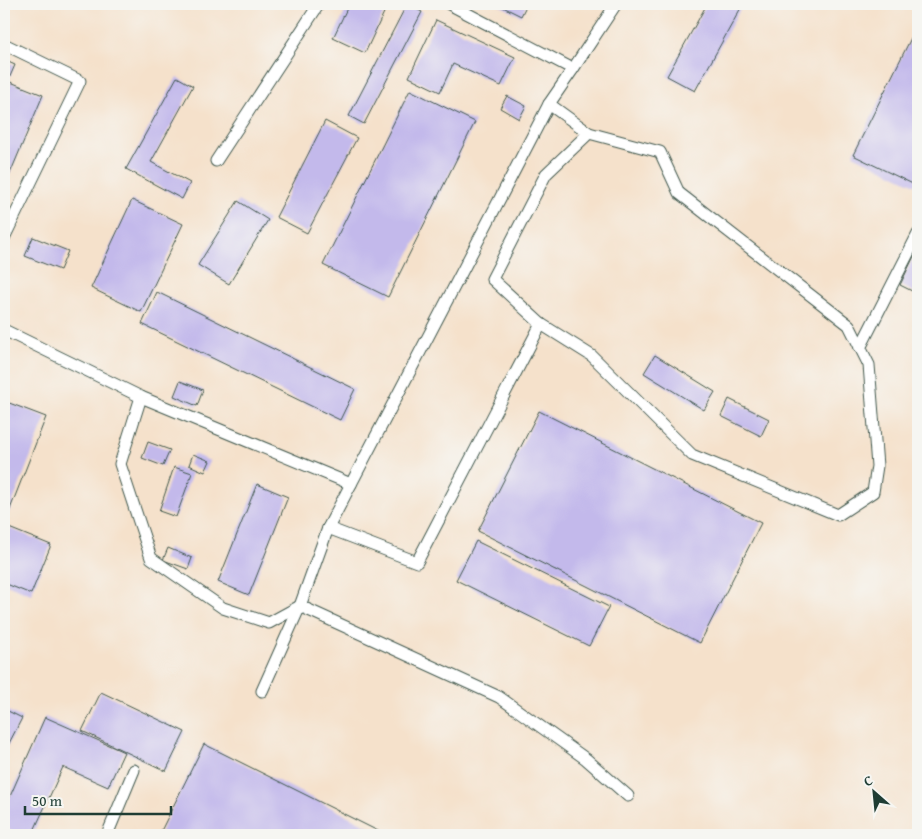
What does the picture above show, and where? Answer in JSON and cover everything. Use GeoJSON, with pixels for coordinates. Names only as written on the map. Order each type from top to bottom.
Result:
{"type":"FeatureCollection","features":[{"type":"Feature","properties":{"kind":"lane"},"geometry":{"type":"LineString","coordinates":[[216,161],[319,4]]}},
{"type":"Feature","properties":{"kind":"lane"},"geometry":{"type":"LineString","coordinates":[[449,4],[573,69]]}},
{"type":"Feature","properties":{"kind":"lane"},"geometry":{"type":"LineString","coordinates":[[262,691],[300,606],[328,528],[549,104],[616,4]]}},
{"type":"Feature","properties":{"kind":"lane"},"geometry":{"type":"LineString","coordinates":[[4,44],[80,81],[4,238]]}},
{"type":"Feature","properties":{"kind":"lane"},"geometry":{"type":"LineString","coordinates":[[549,104],[589,133],[660,152],[679,192],[849,325],[869,365],[877,466],[872,492],[838,515],[692,455],[592,356],[541,324],[492,279],[546,174],[589,133]]}},
{"type":"Feature","properties":{"kind":"lane"},"geometry":{"type":"LineString","coordinates":[[860,348],[918,234]]}},
{"type":"Feature","properties":{"kind":"lane"},"geometry":{"type":"LineString","coordinates":[[328,528],[417,562],[541,324]]}},
{"type":"Feature","properties":{"kind":"lane"},"geometry":{"type":"LineString","coordinates":[[4,330],[142,397],[351,484]]}},
{"type":"Feature","properties":{"kind":"lane"},"geometry":{"type":"LineString","coordinates":[[142,397],[120,464],[151,558],[224,608],[269,623],[300,606]]}},
{"type":"Feature","properties":{"kind":"lane"},"geometry":{"type":"LineString","coordinates":[[300,606],[500,697],[586,759],[628,796]]}},
{"type":"Feature","properties":{"kind":"lane"},"geometry":{"type":"LineString","coordinates":[[107,835],[134,770]]}},
{"type":"Feature","properties":{"kind":"building"},"geometry":{"type":"Polygon","coordinates":[[[349,4],[388,4],[365,53],[333,38],[349,4]]]}},
{"type":"Feature","properties":{"kind":"building"},"geometry":{"type":"Polygon","coordinates":[[[407,4],[422,12],[364,124],[349,116],[407,4]]]}},
{"type":"Feature","properties":{"kind":"building"},"geometry":{"type":"Polygon","coordinates":[[[497,4],[527,4],[521,16],[497,4]]]}},
{"type":"Feature","properties":{"kind":"building"},"geometry":{"type":"Polygon","coordinates":[[[707,4],[743,4],[695,91],[667,76],[707,4]]]}},
{"type":"Feature","properties":{"kind":"building"},"geometry":{"type":"Polygon","coordinates":[[[436,20],[515,57],[501,86],[453,64],[440,92],[409,77],[436,20]]]}},
{"type":"Feature","properties":{"kind":"building"},"geometry":{"type":"Polygon","coordinates":[[[918,24],[918,183],[917,186],[853,155],[918,24]]]}},
{"type":"Feature","properties":{"kind":"building"},"geometry":{"type":"Polygon","coordinates":[[[4,60],[15,65],[8,81],[43,95],[9,176],[4,174],[4,60]]]}},
{"type":"Feature","properties":{"kind":"building"},"geometry":{"type":"Polygon","coordinates":[[[177,77],[193,86],[151,162],[190,183],[182,199],[126,169],[177,77]]]}},
{"type":"Feature","properties":{"kind":"building"},"geometry":{"type":"Polygon","coordinates":[[[410,90],[475,122],[388,297],[323,265],[410,90]]]}},
{"type":"Feature","properties":{"kind":"building"},"geometry":{"type":"Polygon","coordinates":[[[507,96],[526,106],[519,119],[500,108],[507,96]]]}},
{"type":"Feature","properties":{"kind":"building"},"geometry":{"type":"Polygon","coordinates":[[[325,121],[357,138],[307,233],[276,217],[325,121]]]}},
{"type":"Feature","properties":{"kind":"building"},"geometry":{"type":"Polygon","coordinates":[[[132,200],[183,224],[141,312],[91,288],[132,200]]]}},
{"type":"Feature","properties":{"kind":"building"},"geometry":{"type":"Polygon","coordinates":[[[238,201],[268,220],[229,284],[198,265],[238,201]]]}},
{"type":"Feature","properties":{"kind":"building"},"geometry":{"type":"Polygon","coordinates":[[[33,237],[68,251],[60,270],[25,256],[33,237]]]}},
{"type":"Feature","properties":{"kind":"building"},"geometry":{"type":"Polygon","coordinates":[[[918,248],[918,294],[900,285],[918,248]]]}},
{"type":"Feature","properties":{"kind":"building"},"geometry":{"type":"Polygon","coordinates":[[[157,292],[355,389],[340,420],[142,324],[157,292]]]}},
{"type":"Feature","properties":{"kind":"building"},"geometry":{"type":"Polygon","coordinates":[[[655,355],[715,392],[704,410],[644,373],[655,355]]]}},
{"type":"Feature","properties":{"kind":"building"},"geometry":{"type":"Polygon","coordinates":[[[180,381],[203,390],[197,406],[174,396],[180,381]]]}},
{"type":"Feature","properties":{"kind":"building"},"geometry":{"type":"Polygon","coordinates":[[[729,399],[769,419],[761,436],[721,416],[729,399]]]}},
{"type":"Feature","properties":{"kind":"building"},"geometry":{"type":"Polygon","coordinates":[[[4,401],[46,417],[7,517],[4,515],[4,401]]]}},
{"type":"Feature","properties":{"kind":"building"},"geometry":{"type":"Polygon","coordinates":[[[539,411],[761,523],[700,643],[478,531],[539,411]]]}},
{"type":"Feature","properties":{"kind":"building"},"geometry":{"type":"Polygon","coordinates":[[[148,442],[170,450],[163,466],[142,458],[148,442]]]}},
{"type":"Feature","properties":{"kind":"building"},"geometry":{"type":"Polygon","coordinates":[[[193,454],[210,461],[205,472],[189,465],[193,454]]]}},
{"type":"Feature","properties":{"kind":"building"},"geometry":{"type":"Polygon","coordinates":[[[174,467],[192,473],[176,517],[159,511],[174,467]]]}},
{"type":"Feature","properties":{"kind":"building"},"geometry":{"type":"Polygon","coordinates":[[[257,484],[288,497],[249,595],[218,582],[257,484]]]}},
{"type":"Feature","properties":{"kind":"building"},"geometry":{"type":"Polygon","coordinates":[[[4,526],[51,545],[31,594],[4,583],[4,526]]]}},
{"type":"Feature","properties":{"kind":"building"},"geometry":{"type":"Polygon","coordinates":[[[476,541],[609,607],[589,646],[456,580],[476,541]]]}},
{"type":"Feature","properties":{"kind":"building"},"geometry":{"type":"Polygon","coordinates":[[[168,548],[192,558],[188,569],[163,560],[168,548]]]}},
{"type":"Feature","properties":{"kind":"building"},"geometry":{"type":"Polygon","coordinates":[[[101,692],[185,732],[166,771],[82,731],[101,692]]]}},
{"type":"Feature","properties":{"kind":"building"},"geometry":{"type":"Polygon","coordinates":[[[4,709],[22,718],[4,753],[4,709]]]}},
{"type":"Feature","properties":{"kind":"building"},"geometry":{"type":"Polygon","coordinates":[[[45,717],[124,752],[108,787],[63,767],[32,835],[19,835],[4,828],[4,810],[45,717]]]}},
{"type":"Feature","properties":{"kind":"building"},"geometry":{"type":"Polygon","coordinates":[[[204,744],[386,835],[159,835],[204,744]]]}}]}
